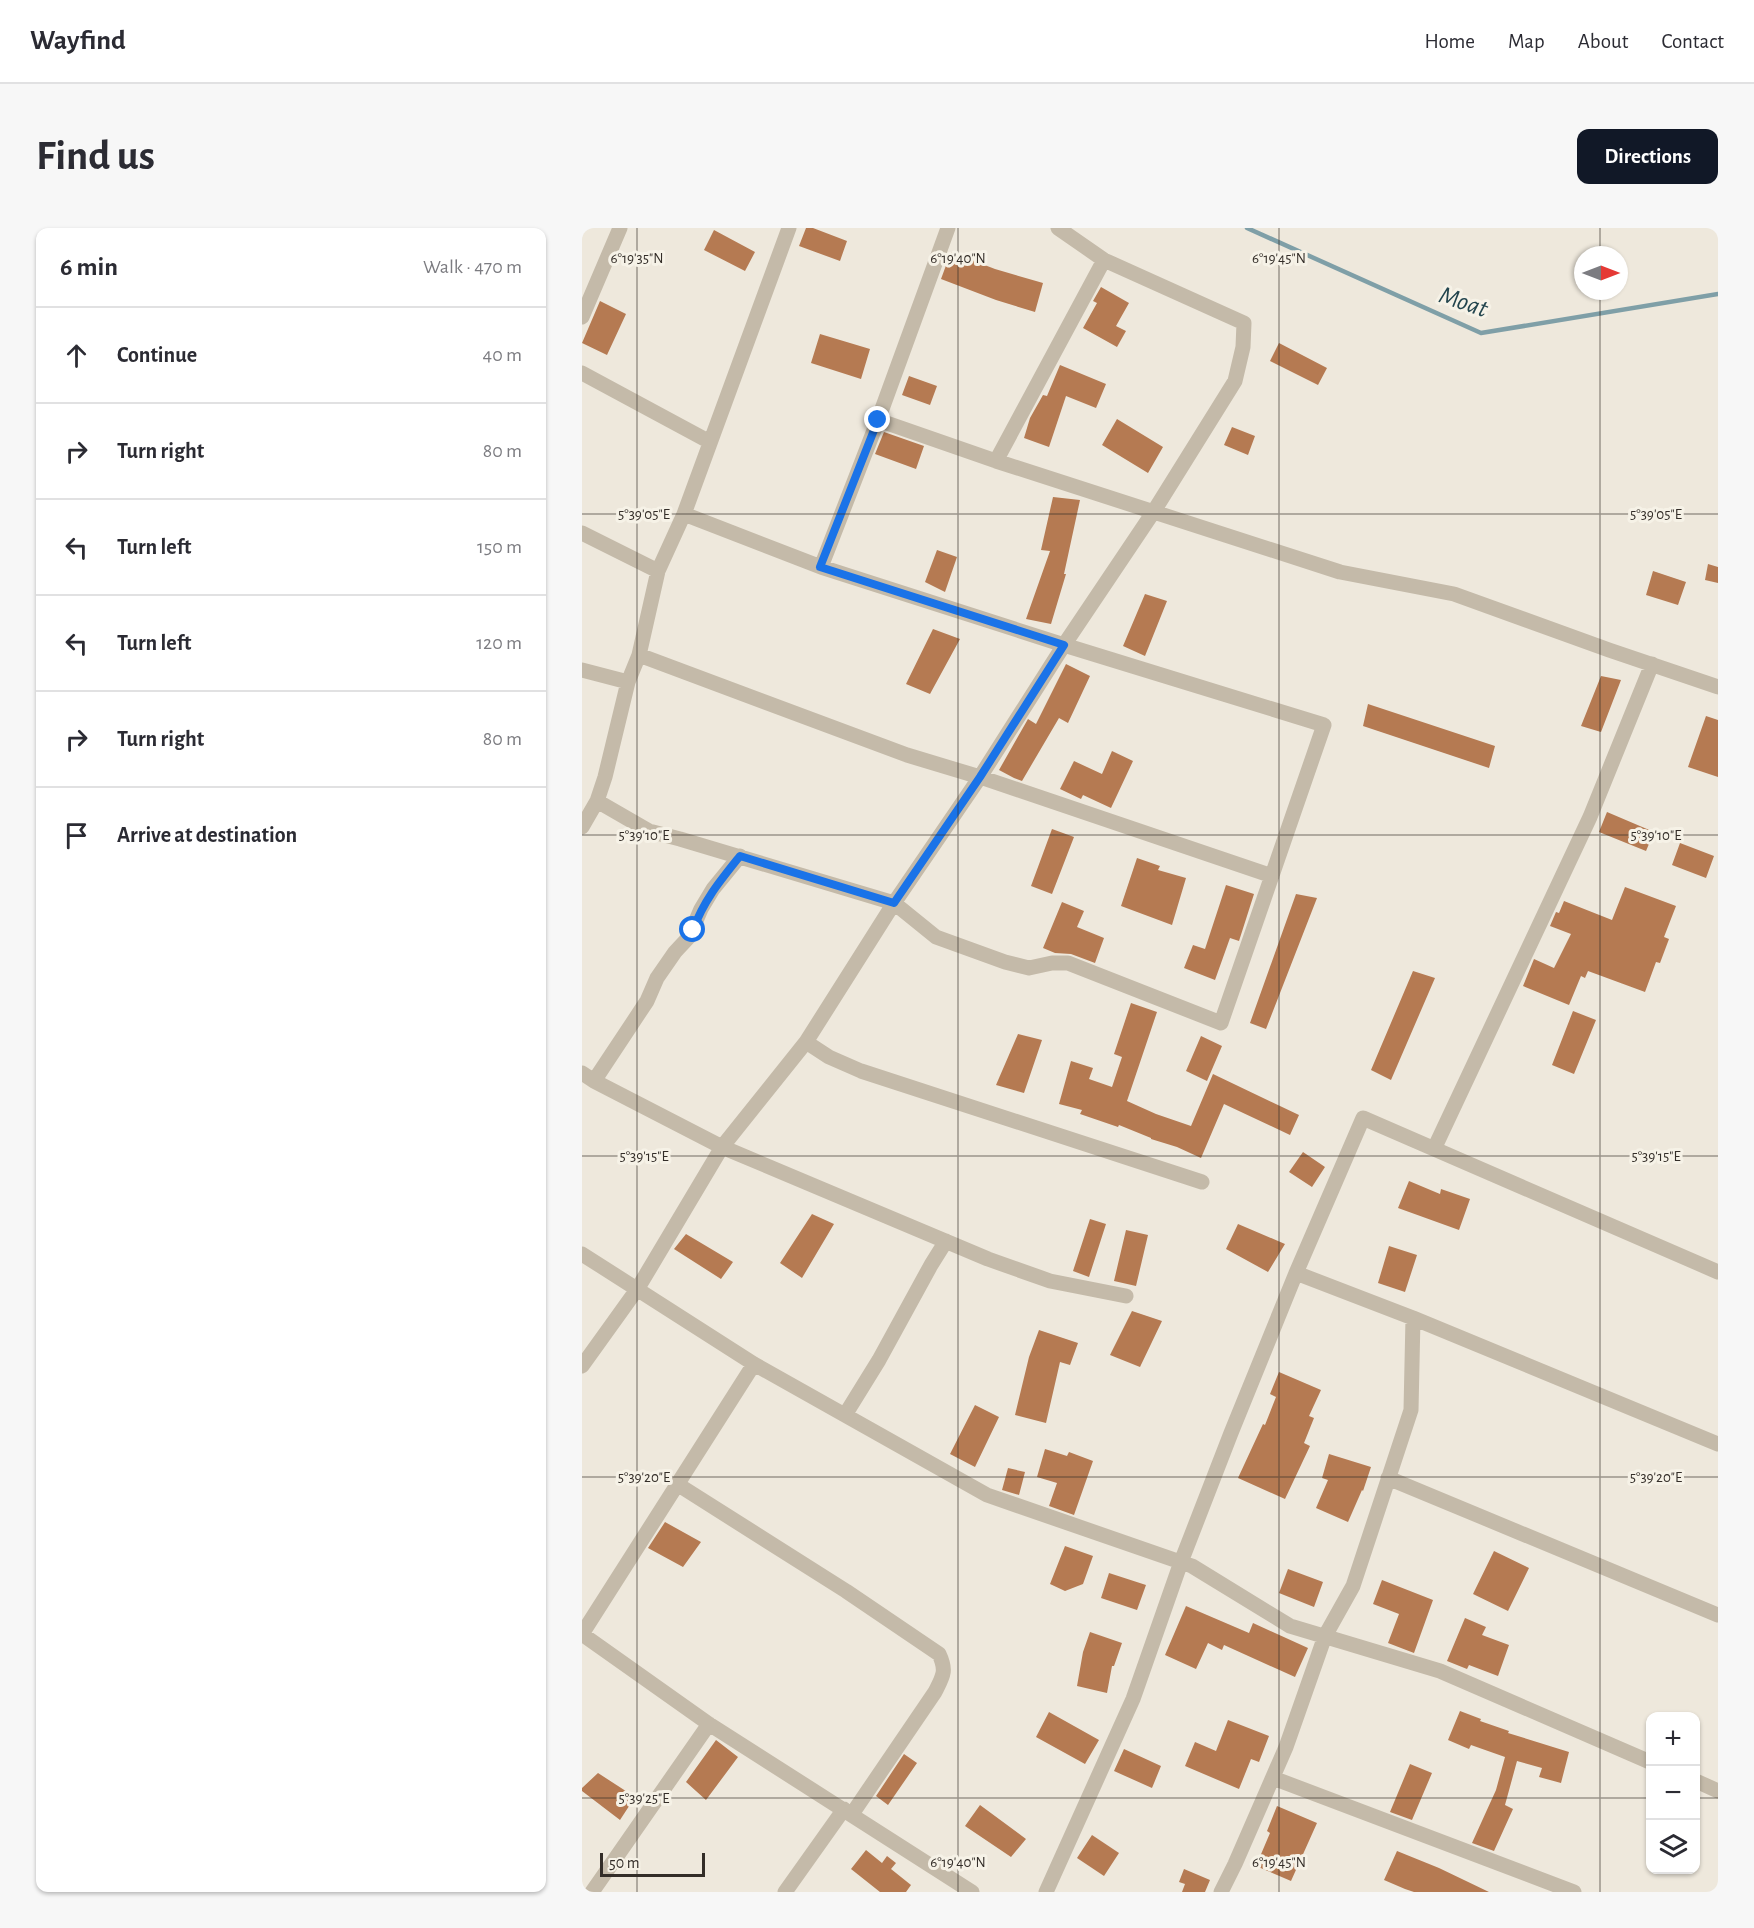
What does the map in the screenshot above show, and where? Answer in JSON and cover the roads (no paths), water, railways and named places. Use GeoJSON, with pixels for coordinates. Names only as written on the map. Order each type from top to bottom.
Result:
{"type":"FeatureCollection","features":[{"type":"Feature","properties":{"kind":"street"},"geometry":{"type":"LineString","coordinates":[[582,317],[620,228]]}},
{"type":"Feature","properties":{"kind":"street"},"geometry":{"type":"LineString","coordinates":[[582,827],[597,801],[605,777],[628,682],[639,655],[658,571],[684,514],[789,228]]}},
{"type":"Feature","properties":{"kind":"street"},"geometry":{"type":"LineString","coordinates":[[820,567],[878,420],[948,228]]}},
{"type":"Feature","properties":{"kind":"street"},"geometry":{"type":"LineString","coordinates":[[582,1366],[638,1288],[722,1147],[806,1042],[894,903],[980,777],[1064,645],[1154,511],[1235,381],[1243,347],[1244,323],[1104,260],[1058,228]]}},
{"type":"Feature","properties":{"kind":"street"},"geometry":{"type":"LineString","coordinates":[[996,461],[1104,260]]}},
{"type":"Feature","properties":{"kind":"street"},"geometry":{"type":"LineString","coordinates":[[582,373],[710,442]]}},
{"type":"Feature","properties":{"kind":"street"},"geometry":{"type":"LineString","coordinates":[[878,420],[996,461],[1340,572],[1454,594],[1718,687]]}},
{"type":"Feature","properties":{"kind":"street"},"geometry":{"type":"LineString","coordinates":[[597,801],[649,831],[894,903],[936,937],[1005,962],[1029,968],[1052,963],[1068,963],[1221,1023],[1324,725],[820,567],[684,514]]}},
{"type":"Feature","properties":{"kind":"street"},"geometry":{"type":"LineString","coordinates":[[582,534],[658,571]]}},
{"type":"Feature","properties":{"kind":"street"},"geometry":{"type":"LineString","coordinates":[[639,655],[907,755],[980,777],[1272,876]]}},
{"type":"Feature","properties":{"kind":"street"},"geometry":{"type":"LineString","coordinates":[[1434,1149],[1590,817],[1652,664]]}},
{"type":"Feature","properties":{"kind":"street"},"geometry":{"type":"LineString","coordinates":[[582,670],[628,682]]}},
{"type":"Feature","properties":{"kind":"street"},"geometry":{"type":"LineString","coordinates":[[740,856],[713,889],[701,909],[689,938],[675,952],[657,978],[647,1001],[588,1077],[722,1147],[946,1241],[1050,1281],[1126,1296]]}},
{"type":"Feature","properties":{"kind":"street"},"geometry":{"type":"LineString","coordinates":[[806,1042],[829,1057],[861,1071],[1202,1182]]}},
{"type":"Feature","properties":{"kind":"street"},"geometry":{"type":"LineString","coordinates":[[1046,1892],[1133,1699],[1180,1562],[1296,1273],[1363,1118],[1718,1272]]}},
{"type":"Feature","properties":{"kind":"street"},"geometry":{"type":"LineString","coordinates":[[845,1415],[946,1241]]}},
{"type":"Feature","properties":{"kind":"street"},"geometry":{"type":"LineString","coordinates":[[582,1254],[754,1364],[987,1495],[1192,1566],[1290,1626],[1440,1671],[1646,1760]]}},
{"type":"Feature","properties":{"kind":"street"},"geometry":{"type":"LineString","coordinates":[[1296,1273],[1413,1318],[1718,1444]]}},
{"type":"Feature","properties":{"kind":"street"},"geometry":{"type":"LineString","coordinates":[[1221,1892],[1286,1747],[1325,1636],[1353,1586],[1411,1410],[1413,1318]]}},
{"type":"Feature","properties":{"kind":"street"},"geometry":{"type":"LineString","coordinates":[[754,1364],[582,1634],[709,1724],[972,1892]]}},
{"type":"Feature","properties":{"kind":"street"},"geometry":{"type":"LineString","coordinates":[[1388,1478],[1718,1615]]}},
{"type":"Feature","properties":{"kind":"street"},"geometry":{"type":"LineString","coordinates":[[677,1484],[846,1591],[939,1654],[944,1664],[944,1674],[935,1692],[848,1811],[785,1892]]}},
{"type":"Feature","properties":{"kind":"street"},"geometry":{"type":"LineString","coordinates":[[592,1892],[709,1724]]}},
{"type":"Feature","properties":{"kind":"street"},"geometry":{"type":"LineString","coordinates":[[1273,1778],[1574,1892]]}},
{"type":"Feature","properties":{"kind":"street"},"geometry":{"type":"LineString","coordinates":[[1700,1783],[1718,1791]]}},
{"type":"Feature","properties":{"kind":"waterway","name":"Moat"},"geometry":{"type":"LineString","coordinates":[[1247,228],[1481,333],[1718,294]]}}]}
